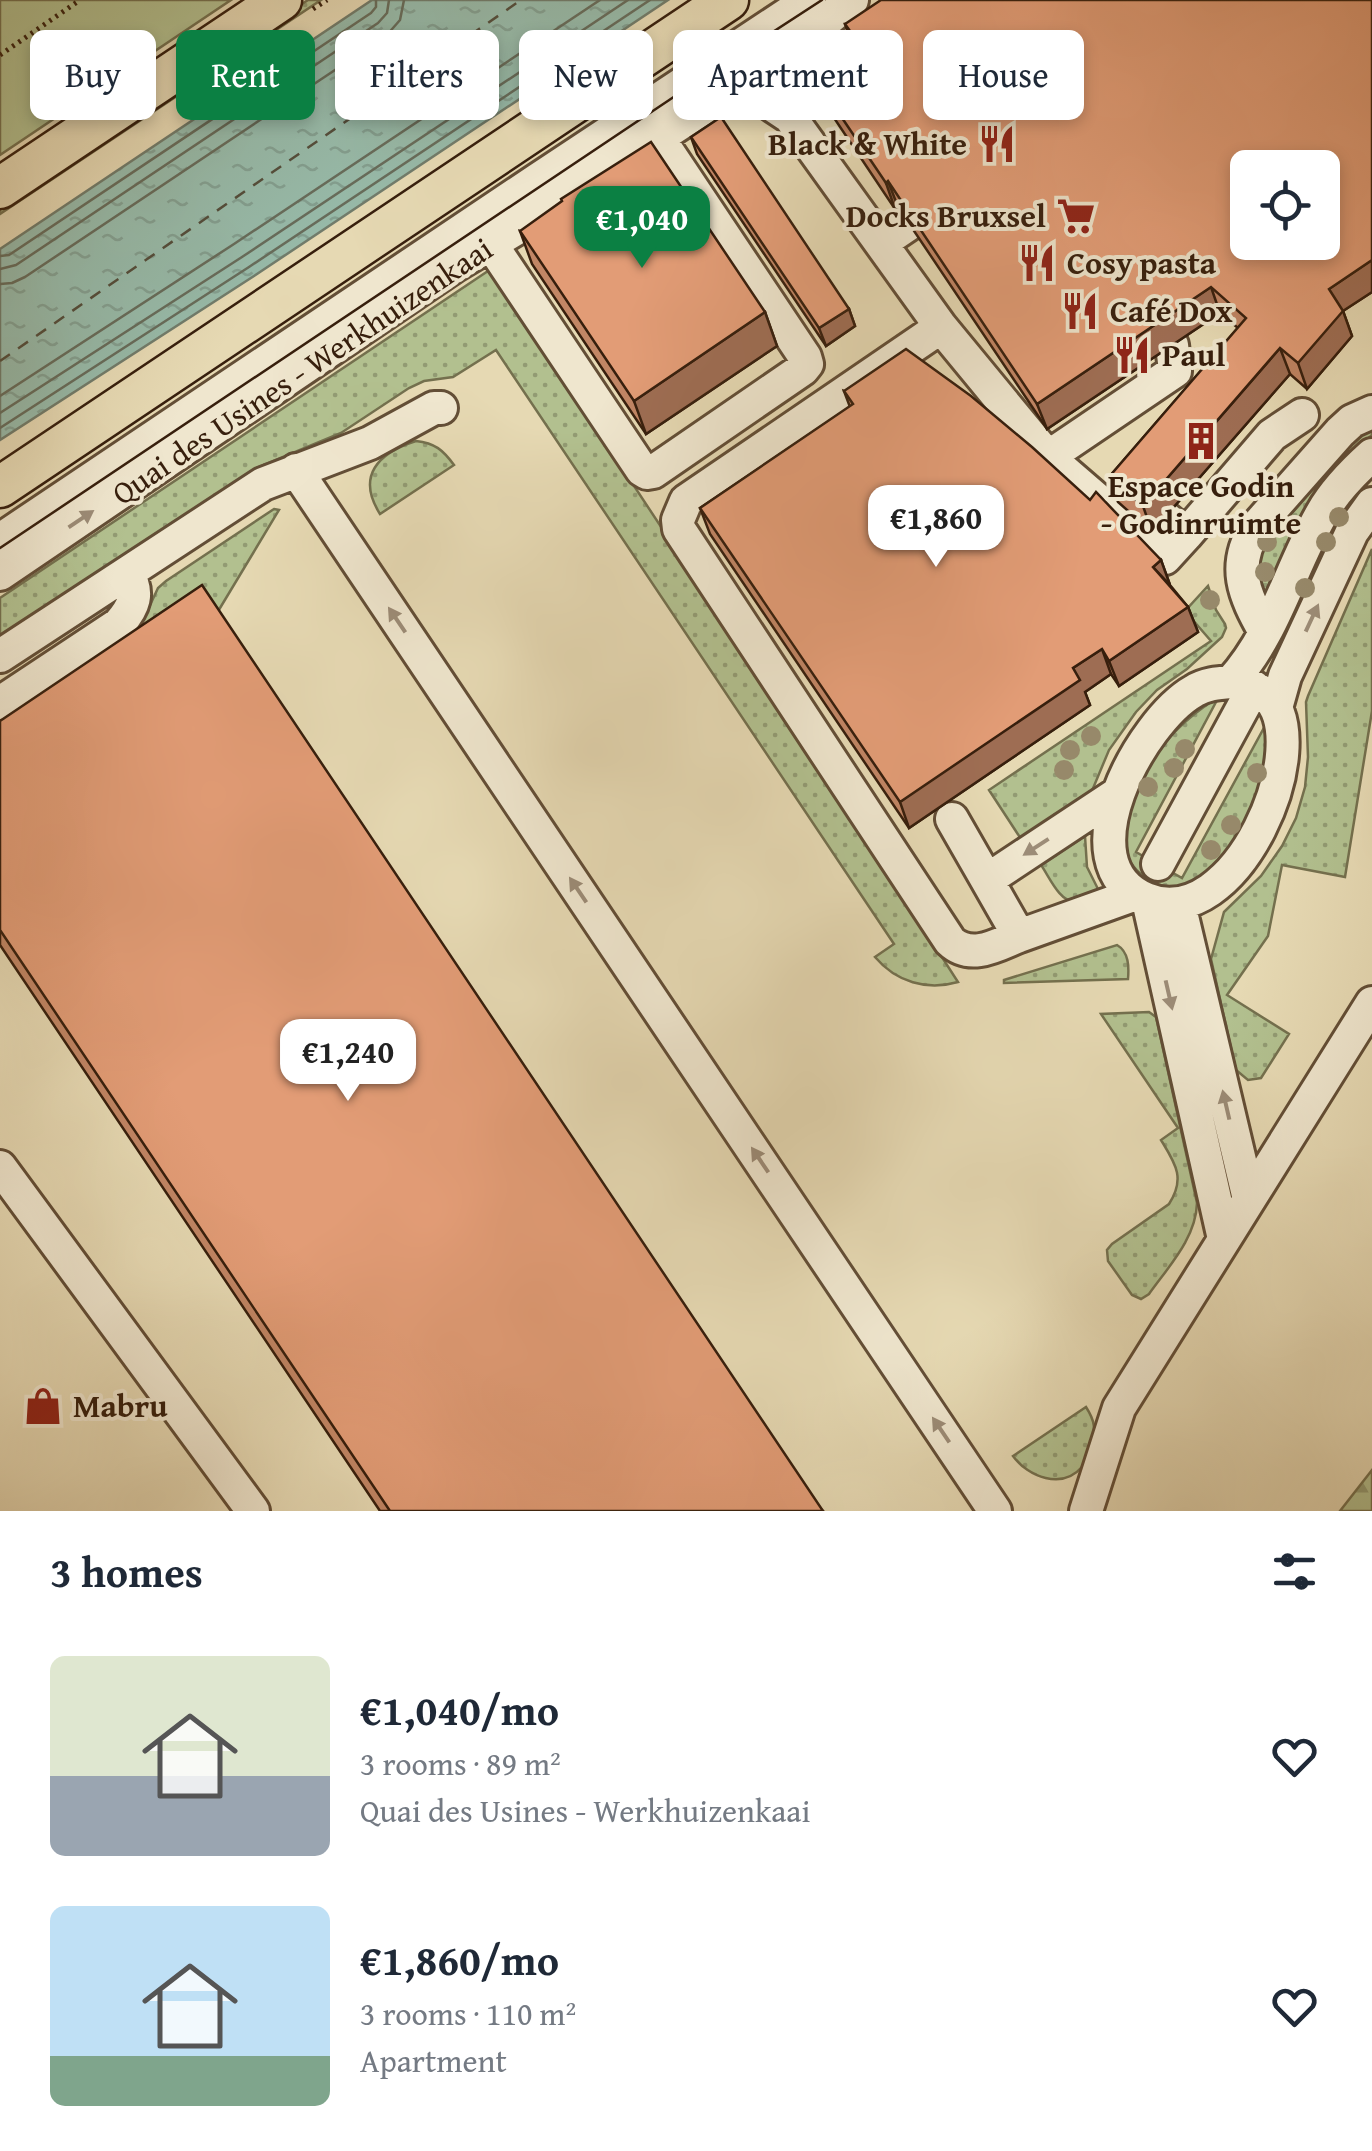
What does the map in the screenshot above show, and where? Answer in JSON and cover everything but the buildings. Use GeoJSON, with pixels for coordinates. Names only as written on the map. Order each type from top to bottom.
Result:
{"type":"FeatureCollection","features":[{"type":"Feature","properties":{"kind":"main road"},"geometry":{"type":"LineString","coordinates":[[0,188],[281,0]]}},
{"type":"Feature","properties":{"kind":"main road"},"geometry":{"type":"LineString","coordinates":[[0,487],[728,0]]}},
{"type":"Feature","properties":{"kind":"street","name":"Quai des Usines - Werkhuizenkaai"},"geometry":{"type":"LineString","coordinates":[[0,540],[809,0]]}},
{"type":"Feature","properties":{"kind":"street","name":"Quai des Usines - Werkhuizenkaai"},"geometry":{"type":"LineString","coordinates":[[815,30],[852,0]]}},
{"type":"Feature","properties":{"kind":"street","name":"Quai des Usines - Werkhuizenkaai"},"geometry":{"type":"LineString","coordinates":[[0,574],[454,266],[685,120]]}},
{"type":"Feature","properties":{"kind":"street"},"geometry":{"type":"LineString","coordinates":[[793,120],[941,326],[1048,457],[1165,558],[1175,526],[1272,436],[1302,415]]}},
{"type":"Feature","properties":{"kind":"street"},"geometry":{"type":"LineString","coordinates":[[490,244],[642,470],[647,474],[653,472],[807,364],[806,357],[658,138]]}},
{"type":"Feature","properties":{"kind":"street"},"geometry":{"type":"LineString","coordinates":[[880,243],[909,224]]}},
{"type":"Feature","properties":{"kind":"street"},"geometry":{"type":"LineString","coordinates":[[941,326],[686,501],[680,510],[678,530],[950,942],[963,951],[973,952],[1154,899],[1193,901],[1204,894],[1248,852],[1274,794],[1282,748],[1254,693]]}},
{"type":"Feature","properties":{"kind":"street"},"geometry":{"type":"LineString","coordinates":[[1048,457],[1175,370],[1172,345]]}},
{"type":"Feature","properties":{"kind":"street"},"geometry":{"type":"LineString","coordinates":[[0,656],[262,484],[370,443],[434,408],[441,408]]}},
{"type":"Feature","properties":{"kind":"street"},"geometry":{"type":"LineString","coordinates":[[1265,632],[1243,583],[1242,560],[1249,538],[1340,432],[1372,412]]}},
{"type":"Feature","properties":{"kind":"street"},"geometry":{"type":"LineString","coordinates":[[1158,864],[1254,693],[1255,652],[1322,513],[1354,470],[1372,455]]}},
{"type":"Feature","properties":{"kind":"street"},"geometry":{"type":"LineString","coordinates":[[1048,457],[1130,488]]}},
{"type":"Feature","properties":{"kind":"street"},"geometry":{"type":"LineString","coordinates":[[296,470],[995,1511]]}},
{"type":"Feature","properties":{"kind":"street"},"geometry":{"type":"LineString","coordinates":[[1249,1200],[1154,899],[1120,879],[1110,850],[1111,816],[1117,794],[1146,741],[1162,718],[1192,692],[1217,683],[1254,693],[1285,676],[1352,532],[1372,504]]}},
{"type":"Feature","properties":{"kind":"street"},"geometry":{"type":"LineString","coordinates":[[0,702],[119,624],[132,609],[136,594],[127,572]]}},
{"type":"Feature","properties":{"kind":"street"},"geometry":{"type":"LineString","coordinates":[[987,880],[1117,794]]}},
{"type":"Feature","properties":{"kind":"street"},"geometry":{"type":"LineString","coordinates":[[952,819],[1020,936]]}},
{"type":"Feature","properties":{"kind":"street"},"geometry":{"type":"LineString","coordinates":[[1154,899],[1224,1239]]}},
{"type":"Feature","properties":{"kind":"street"},"geometry":{"type":"LineString","coordinates":[[1086,1511],[1118,1408],[1372,1003]]}},
{"type":"Feature","properties":{"kind":"street"},"geometry":{"type":"LineString","coordinates":[[0,1168],[254,1511]]}},
{"type":"Feature","properties":{"kind":"path"},"geometry":{"type":"LineString","coordinates":[[0,55],[80,0]]}},
{"type":"Feature","properties":{"kind":"green space"},"geometry":{"type":"Polygon","coordinates":[[[0,0],[231,0],[186,30],[176,30],[176,37],[156,50],[156,30],[30,30],[30,120],[52,120],[0,155],[0,0]]]}},
{"type":"Feature","properties":{"kind":"green space"},"geometry":{"type":"Polygon","coordinates":[[[308,0],[321,0],[276,30],[263,30],[308,0]]]}},
{"type":"Feature","properties":{"kind":"green space"},"geometry":{"type":"Polygon","coordinates":[[[176,89],[176,97],[156,110],[156,102],[176,89]]]}},
{"type":"Feature","properties":{"kind":"green space"},"geometry":{"type":"Polygon","coordinates":[[[129,120],[141,120],[0,214],[0,207],[129,120]]]}},
{"type":"Feature","properties":{"kind":"green space"},"geometry":{"type":"Polygon","coordinates":[[[491,269],[958,982],[913,982],[892,973],[875,957],[894,944],[496,350],[453,377],[424,381],[409,388],[341,433],[256,468],[0,638],[0,598],[491,269]]]}},
{"type":"Feature","properties":{"kind":"green space"},"geometry":{"type":"Polygon","coordinates":[[[1372,421],[1372,435],[1356,449],[1267,597],[1260,593],[1257,542],[1372,421]]]}},
{"type":"Feature","properties":{"kind":"green space"},"geometry":{"type":"Polygon","coordinates":[[[416,441],[438,448],[454,465],[380,514],[370,488],[375,468],[391,452],[416,441]]]}},
{"type":"Feature","properties":{"kind":"green space"},"geometry":{"type":"Polygon","coordinates":[[[274,509],[279,510],[214,618],[138,631],[158,588],[274,509]]]}},
{"type":"Feature","properties":{"kind":"green space"},"geometry":{"type":"Polygon","coordinates":[[[1372,549],[1372,711],[1345,877],[1282,865],[1268,936],[1227,995],[1289,1034],[1261,1078],[1248,1080],[1236,1070],[1211,959],[1224,912],[1261,876],[1296,818],[1308,757],[1306,702],[1372,549]]]}},
{"type":"Feature","properties":{"kind":"green space"},"geometry":{"type":"Polygon","coordinates":[[[1208,586],[1225,624],[1222,637],[1136,712],[1109,750],[1089,798],[1023,842],[989,790],[1211,641],[1185,611],[1208,586]]]}},
{"type":"Feature","properties":{"kind":"green space"},"geometry":{"type":"Polygon","coordinates":[[[1214,700],[1136,852],[1182,878],[1265,726],[1267,756],[1262,786],[1244,829],[1208,872],[1188,885],[1163,886],[1145,877],[1129,860],[1125,840],[1129,817],[1145,773],[1163,745],[1214,700]]]}},
{"type":"Feature","properties":{"kind":"green space"},"geometry":{"type":"Polygon","coordinates":[[[1085,836],[1087,867],[1099,891],[1075,901],[1064,898],[1041,865],[1085,836]]]}},
{"type":"Feature","properties":{"kind":"green space"},"geometry":{"type":"Polygon","coordinates":[[[1117,945],[1126,956],[1128,979],[1004,983],[1004,980],[1117,945]]]}},
{"type":"Feature","properties":{"kind":"green space"},"geometry":{"type":"Polygon","coordinates":[[[1149,1012],[1156,1017],[1197,1203],[1192,1228],[1180,1251],[1149,1294],[1141,1299],[1132,1295],[1108,1261],[1107,1250],[1169,1204],[1178,1178],[1161,1140],[1178,1128],[1101,1014],[1149,1012]]]}},
{"type":"Feature","properties":{"kind":"green space"},"geometry":{"type":"Polygon","coordinates":[[[1086,1407],[1094,1434],[1085,1462],[1074,1474],[1046,1478],[1027,1470],[1013,1456],[1086,1407]]]}},
{"type":"Feature","properties":{"kind":"green space"},"geometry":{"type":"Polygon","coordinates":[[[1372,1470],[1372,1511],[1340,1511],[1372,1470]]]}},
{"type":"Feature","properties":{"kind":"water"},"geometry":{"type":"Polygon","coordinates":[[[372,0],[668,0],[623,30],[519,30],[519,99],[499,113],[499,30],[335,30],[335,120],[488,120],[0,440],[0,249],[193,120],[315,120],[315,38],[372,0]]]}},
{"type":"Feature","properties":{"kind":"ferry route"},"geometry":{"type":"LineString","coordinates":[[0,361],[521,0]]}},
{"type":"Feature","properties":{"kind":"tram line"},"geometry":{"type":"LineString","coordinates":[[0,548],[822,0]]}},
{"type":"Feature","properties":{"kind":"place","name":"Black & White"},"geometry":{"type":"Point","coordinates":[997,144]}},
{"type":"Feature","properties":{"kind":"place","name":"Docks Bruxsel"},"geometry":{"type":"Point","coordinates":[1076,216]}},
{"type":"Feature","properties":{"kind":"place","name":"Cosy pasta"},"geometry":{"type":"Point","coordinates":[1037,263]}},
{"type":"Feature","properties":{"kind":"place","name":"Café Dox"},"geometry":{"type":"Point","coordinates":[1080,311]}},
{"type":"Feature","properties":{"kind":"place","name":"Paul"},"geometry":{"type":"Point","coordinates":[1132,355]}},
{"type":"Feature","properties":{"kind":"place","name":"Espace Godin - Godinruimte"},"geometry":{"type":"Point","coordinates":[1201,441]}},
{"type":"Feature","properties":{"kind":"place","name":"Mabru"},"geometry":{"type":"Point","coordinates":[43,1406]}}]}
